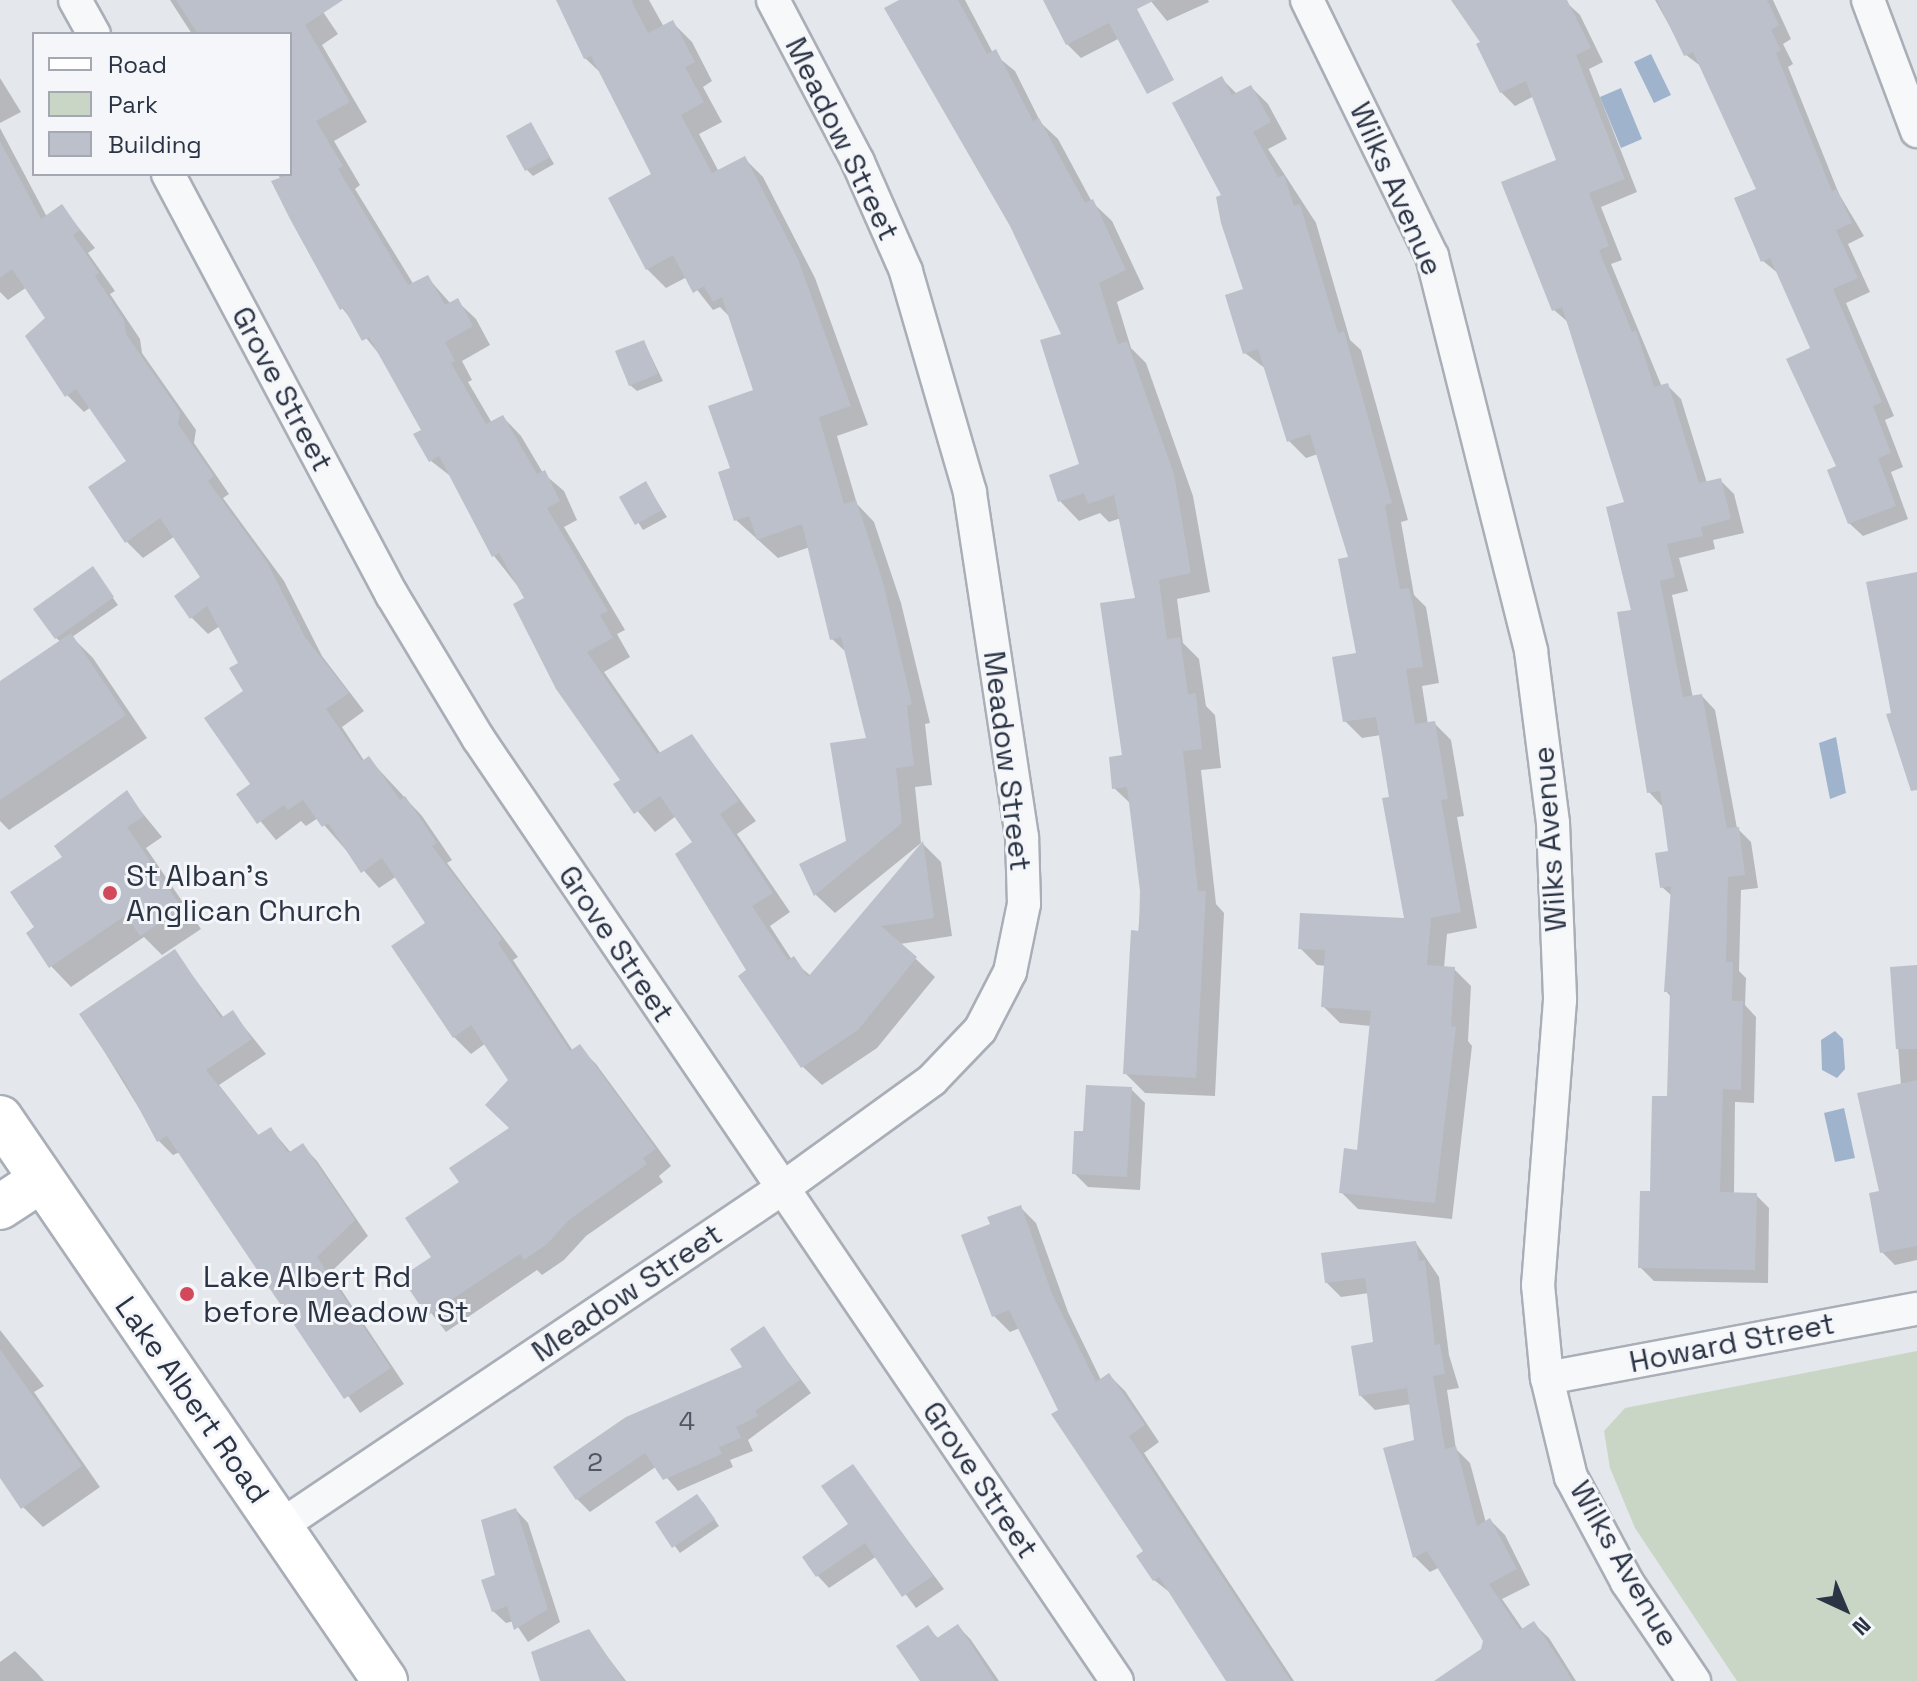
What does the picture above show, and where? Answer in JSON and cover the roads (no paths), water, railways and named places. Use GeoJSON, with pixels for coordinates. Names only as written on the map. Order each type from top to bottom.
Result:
{"type":"FeatureCollection","features":[{"type":"Feature","properties":{"kind":"main road","name":"Lake Albert Road"},"geometry":{"type":"LineString","coordinates":[[0,1118],[385,1681]]}},
{"type":"Feature","properties":{"kind":"main road"},"geometry":{"type":"LineString","coordinates":[[0,1207],[41,1180]]}},
{"type":"Feature","properties":{"kind":"street"},"geometry":{"type":"LineString","coordinates":[[75,0],[93,32]]}},
{"type":"Feature","properties":{"kind":"street","name":"Meadow Street"},"geometry":{"type":"LineString","coordinates":[[279,1527],[783,1188],[932,1080],[980,1030],[1010,972],[1024,904],[1022,837],[970,492],[942,382],[894,244],[773,0]]}},
{"type":"Feature","properties":{"kind":"street","name":"Wilks Avenue"},"geometry":{"type":"LineString","coordinates":[[1307,0],[1432,256],[1531,651],[1553,823],[1560,1000],[1538,1270],[1547,1378],[1571,1477],[1627,1582],[1694,1681]]}},
{"type":"Feature","properties":{"kind":"street"},"geometry":{"type":"LineString","coordinates":[[1868,0],[1917,131]]}},
{"type":"Feature","properties":{"kind":"street","name":"Grove Street"},"geometry":{"type":"LineString","coordinates":[[169,176],[392,595],[478,738],[1117,1681]]}},
{"type":"Feature","properties":{"kind":"street","name":"Howard Street"},"geometry":{"type":"LineString","coordinates":[[1547,1378],[1917,1309]]}},
{"type":"Feature","properties":{"kind":"water"},"geometry":{"type":"Polygon","coordinates":[[[1651,54],[1671,95],[1654,103],[1634,62],[1651,54]]]}},
{"type":"Feature","properties":{"kind":"water"},"geometry":{"type":"Polygon","coordinates":[[[1621,88],[1642,139],[1621,148],[1600,97],[1621,88]]]}},
{"type":"Feature","properties":{"kind":"water"},"geometry":{"type":"Polygon","coordinates":[[[1836,737],[1846,793],[1830,799],[1819,743],[1836,737]]]}},
{"type":"Feature","properties":{"kind":"water"},"geometry":{"type":"Polygon","coordinates":[[[1835,1031],[1843,1039],[1845,1069],[1837,1078],[1822,1070],[1821,1040],[1835,1031]]]}},
{"type":"Feature","properties":{"kind":"water"},"geometry":{"type":"Polygon","coordinates":[[[1844,1108],[1855,1158],[1835,1162],[1824,1113],[1844,1108]]]}},
{"type":"Feature","properties":{"kind":"place","name":"St Alban's Anglican Church"},"geometry":{"type":"Point","coordinates":[110,893]}},
{"type":"Feature","properties":{"kind":"place","name":"Lake Albert Rd before Meadow St"},"geometry":{"type":"Point","coordinates":[187,1294]}}]}
